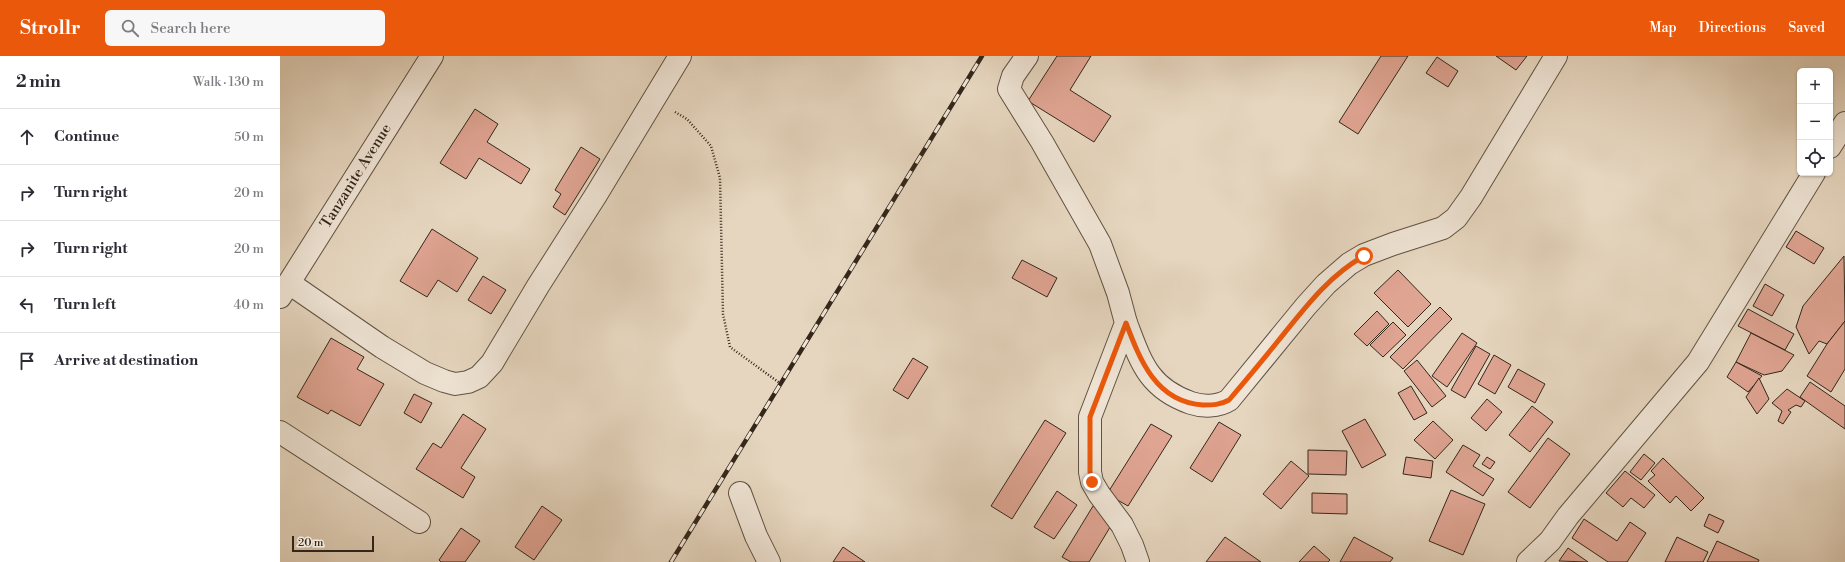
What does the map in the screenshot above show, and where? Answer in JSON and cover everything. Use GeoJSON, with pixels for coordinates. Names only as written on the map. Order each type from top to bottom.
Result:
{"type":"FeatureCollection","features":[{"type":"Feature","properties":{"kind":"street","name":"Tanzanite Avenue"},"geometry":{"type":"LineString","coordinates":[[284,290],[432,56]]}},
{"type":"Feature","properties":{"kind":"street"},"geometry":{"type":"LineString","coordinates":[[284,290],[425,373],[455,384],[468,382],[479,377],[492,363],[680,56]]}},
{"type":"Feature","properties":{"kind":"street"},"geometry":{"type":"LineString","coordinates":[[1027,56],[1013,76],[1009,89],[1042,142],[1100,244],[1139,358],[1150,375],[1163,390],[1181,399],[1196,404],[1218,405],[1229,400],[1306,306],[1326,284],[1350,264],[1364,256],[1392,244],[1443,228],[1456,218],[1471,197],[1556,56]]}},
{"type":"Feature","properties":{"kind":"street"},"geometry":{"type":"LineString","coordinates":[[1833,142],[1845,123]]}},
{"type":"Feature","properties":{"kind":"street"},"geometry":{"type":"LineString","coordinates":[[1528,562],[1550,541],[1568,516],[1698,362],[1812,176]]}},
{"type":"Feature","properties":{"kind":"street"},"geometry":{"type":"LineString","coordinates":[[1126,323],[1090,417],[1090,472],[1092,482],[1099,494],[1122,525],[1132,545],[1138,562]]}},
{"type":"Feature","properties":{"kind":"street"},"geometry":{"type":"LineString","coordinates":[[280,432],[419,522]]}},
{"type":"Feature","properties":{"kind":"street"},"geometry":{"type":"LineString","coordinates":[[740,493],[756,536],[769,562]]}},
{"type":"Feature","properties":{"kind":"path"},"geometry":{"type":"LineString","coordinates":[[654,99],[687,119],[711,146],[720,178],[719,208],[723,314],[730,347],[781,384]]}},
{"type":"Feature","properties":{"kind":"building"},"geometry":{"type":"Polygon","coordinates":[[[1057,56],[1091,56],[1070,90],[1111,116],[1094,142],[1028,101],[1057,56]]]}},
{"type":"Feature","properties":{"kind":"building"},"geometry":{"type":"Polygon","coordinates":[[[1381,56],[1408,56],[1358,134],[1339,122],[1381,56]]]}},
{"type":"Feature","properties":{"kind":"building"},"geometry":{"type":"Polygon","coordinates":[[[1496,56],[1527,56],[1516,70],[1496,56]]]}},
{"type":"Feature","properties":{"kind":"building"},"geometry":{"type":"Polygon","coordinates":[[[1437,57],[1458,71],[1448,87],[1426,73],[1437,57]]]}},
{"type":"Feature","properties":{"kind":"building"},"geometry":{"type":"Polygon","coordinates":[[[475,109],[498,124],[487,142],[530,169],[521,184],[479,158],[466,179],[440,163],[475,109]]]}},
{"type":"Feature","properties":{"kind":"building"},"geometry":{"type":"Polygon","coordinates":[[[581,147],[600,159],[565,215],[553,207],[561,194],[555,190],[581,147]]]}},
{"type":"Feature","properties":{"kind":"building"},"geometry":{"type":"Polygon","coordinates":[[[432,229],[478,258],[457,292],[438,280],[427,297],[400,281],[432,229]]]}},
{"type":"Feature","properties":{"kind":"building"},"geometry":{"type":"Polygon","coordinates":[[[1796,231],[1824,248],[1814,264],[1786,247],[1796,231]]]}},
{"type":"Feature","properties":{"kind":"building"},"geometry":{"type":"Polygon","coordinates":[[[1844,256],[1845,321],[1827,344],[1819,341],[1809,354],[1796,327],[1803,306],[1844,256]]]}},
{"type":"Feature","properties":{"kind":"building"},"geometry":{"type":"Polygon","coordinates":[[[1022,260],[1057,278],[1047,297],[1012,278],[1022,260]]]}},
{"type":"Feature","properties":{"kind":"building"},"geometry":{"type":"Polygon","coordinates":[[[1398,270],[1431,304],[1408,327],[1374,293],[1398,270]]]}},
{"type":"Feature","properties":{"kind":"building"},"geometry":{"type":"Polygon","coordinates":[[[483,276],[506,290],[491,314],[468,300],[483,276]]]}},
{"type":"Feature","properties":{"kind":"building"},"geometry":{"type":"Polygon","coordinates":[[[1765,284],[1784,295],[1772,316],[1753,306],[1765,284]]]}},
{"type":"Feature","properties":{"kind":"building"},"geometry":{"type":"Polygon","coordinates":[[[1440,307],[1452,319],[1403,369],[1390,357],[1440,307]]]}},
{"type":"Feature","properties":{"kind":"building"},"geometry":{"type":"Polygon","coordinates":[[[1748,309],[1794,334],[1785,350],[1738,326],[1748,309]]]}},
{"type":"Feature","properties":{"kind":"building"},"geometry":{"type":"Polygon","coordinates":[[[1377,311],[1389,324],[1367,346],[1354,334],[1377,311]]]}},
{"type":"Feature","properties":{"kind":"building"},"geometry":{"type":"Polygon","coordinates":[[[1845,321],[1845,369],[1831,392],[1807,376],[1827,344],[1845,321]]]}},
{"type":"Feature","properties":{"kind":"building"},"geometry":{"type":"Polygon","coordinates":[[[1393,322],[1406,335],[1383,357],[1370,345],[1393,322]]]}},
{"type":"Feature","properties":{"kind":"building"},"geometry":{"type":"Polygon","coordinates":[[[1462,333],[1477,343],[1447,387],[1432,376],[1462,333]]]}},
{"type":"Feature","properties":{"kind":"building"},"geometry":{"type":"Polygon","coordinates":[[[1751,333],[1794,355],[1782,371],[1764,375],[1736,362],[1751,333]]]}},
{"type":"Feature","properties":{"kind":"building"},"geometry":{"type":"Polygon","coordinates":[[[331,338],[364,357],[357,369],[384,384],[360,426],[331,410],[328,414],[297,397],[331,338]]]}},
{"type":"Feature","properties":{"kind":"building"},"geometry":{"type":"Polygon","coordinates":[[[1476,346],[1490,354],[1465,398],[1451,390],[1476,346]]]}},
{"type":"Feature","properties":{"kind":"building"},"geometry":{"type":"Polygon","coordinates":[[[1494,355],[1511,365],[1495,394],[1478,384],[1494,355]]]}},
{"type":"Feature","properties":{"kind":"building"},"geometry":{"type":"Polygon","coordinates":[[[913,358],[928,367],[908,399],[893,390],[913,358]]]}},
{"type":"Feature","properties":{"kind":"building"},"geometry":{"type":"Polygon","coordinates":[[[1417,360],[1446,396],[1432,407],[1404,371],[1417,360]]]}},
{"type":"Feature","properties":{"kind":"building"},"geometry":{"type":"Polygon","coordinates":[[[1736,362],[1762,376],[1748,392],[1727,377],[1736,362]]]}},
{"type":"Feature","properties":{"kind":"building"},"geometry":{"type":"Polygon","coordinates":[[[1518,369],[1545,384],[1535,403],[1508,387],[1518,369]]]}},
{"type":"Feature","properties":{"kind":"building"},"geometry":{"type":"Polygon","coordinates":[[[1759,378],[1769,399],[1757,414],[1746,397],[1759,378]]]}},
{"type":"Feature","properties":{"kind":"building"},"geometry":{"type":"Polygon","coordinates":[[[1810,382],[1845,406],[1845,429],[1800,397],[1810,382]]]}},
{"type":"Feature","properties":{"kind":"building"},"geometry":{"type":"Polygon","coordinates":[[[1411,386],[1427,413],[1414,420],[1398,393],[1411,386]]]}},
{"type":"Feature","properties":{"kind":"building"},"geometry":{"type":"Polygon","coordinates":[[[1787,389],[1805,401],[1801,407],[1796,405],[1788,410],[1791,412],[1783,424],[1778,421],[1782,411],[1772,403],[1787,389]]]}},
{"type":"Feature","properties":{"kind":"building"},"geometry":{"type":"Polygon","coordinates":[[[414,394],[432,403],[421,423],[404,413],[414,394]]]}},
{"type":"Feature","properties":{"kind":"building"},"geometry":{"type":"Polygon","coordinates":[[[1487,399],[1502,412],[1486,431],[1471,418],[1487,399]]]}},
{"type":"Feature","properties":{"kind":"building"},"geometry":{"type":"Polygon","coordinates":[[[1532,406],[1553,422],[1530,452],[1509,435],[1532,406]]]}},
{"type":"Feature","properties":{"kind":"building"},"geometry":{"type":"Polygon","coordinates":[[[463,414],[486,429],[461,468],[475,477],[463,498],[416,469],[433,443],[441,448],[463,414]]]}},
{"type":"Feature","properties":{"kind":"building"},"geometry":{"type":"Polygon","coordinates":[[[1365,419],[1386,455],[1362,468],[1342,431],[1365,419]]]}},
{"type":"Feature","properties":{"kind":"building"},"geometry":{"type":"Polygon","coordinates":[[[1045,420],[1066,433],[1012,519],[991,506],[1045,420]]]}},
{"type":"Feature","properties":{"kind":"building"},"geometry":{"type":"Polygon","coordinates":[[[1433,421],[1453,440],[1435,459],[1414,440],[1433,421]]]}},
{"type":"Feature","properties":{"kind":"building"},"geometry":{"type":"Polygon","coordinates":[[[1219,422],[1241,435],[1212,482],[1190,468],[1219,422]]]}},
{"type":"Feature","properties":{"kind":"building"},"geometry":{"type":"Polygon","coordinates":[[[1151,424],[1172,436],[1128,506],[1107,494],[1151,424]]]}},
{"type":"Feature","properties":{"kind":"building"},"geometry":{"type":"Polygon","coordinates":[[[1548,438],[1570,454],[1530,508],[1508,492],[1548,438]]]}},
{"type":"Feature","properties":{"kind":"building"},"geometry":{"type":"Polygon","coordinates":[[[1463,445],[1480,455],[1473,466],[1494,479],[1483,496],[1446,472],[1463,445]]]}},
{"type":"Feature","properties":{"kind":"building"},"geometry":{"type":"Polygon","coordinates":[[[1308,450],[1347,451],[1346,475],[1308,474],[1308,450]]]}},
{"type":"Feature","properties":{"kind":"building"},"geometry":{"type":"Polygon","coordinates":[[[1644,454],[1655,463],[1641,480],[1630,472],[1644,454]]]}},
{"type":"Feature","properties":{"kind":"building"},"geometry":{"type":"Polygon","coordinates":[[[1406,457],[1433,461],[1431,478],[1403,474],[1406,457]]]}},
{"type":"Feature","properties":{"kind":"building"},"geometry":{"type":"Polygon","coordinates":[[[1487,457],[1495,462],[1490,469],[1482,464],[1487,457]]]}},
{"type":"Feature","properties":{"kind":"building"},"geometry":{"type":"Polygon","coordinates":[[[1663,458],[1704,498],[1691,511],[1676,496],[1670,503],[1648,481],[1655,475],[1651,471],[1663,458]]]}},
{"type":"Feature","properties":{"kind":"building"},"geometry":{"type":"Polygon","coordinates":[[[1291,461],[1309,476],[1281,509],[1263,494],[1291,461]]]}},
{"type":"Feature","properties":{"kind":"building"},"geometry":{"type":"Polygon","coordinates":[[[1625,471],[1655,495],[1644,508],[1631,498],[1623,507],[1606,493],[1625,471]]]}},
{"type":"Feature","properties":{"kind":"building"},"geometry":{"type":"Polygon","coordinates":[[[1451,490],[1485,504],[1463,555],[1429,541],[1451,490]]]}},
{"type":"Feature","properties":{"kind":"building"},"geometry":{"type":"Polygon","coordinates":[[[1057,491],[1077,505],[1054,539],[1034,527],[1057,491]]]}},
{"type":"Feature","properties":{"kind":"building"},"geometry":{"type":"Polygon","coordinates":[[[1312,493],[1347,494],[1347,514],[1312,513],[1312,493]]]}},
{"type":"Feature","properties":{"kind":"building"},"geometry":{"type":"Polygon","coordinates":[[[542,506],[562,520],[534,560],[515,547],[542,506]]]}},
{"type":"Feature","properties":{"kind":"building"},"geometry":{"type":"Polygon","coordinates":[[[1093,506],[1115,519],[1089,562],[1071,562],[1062,557],[1093,506]]]}},
{"type":"Feature","properties":{"kind":"building"},"geometry":{"type":"Polygon","coordinates":[[[1709,514],[1724,521],[1718,533],[1704,526],[1709,514]]]}},
{"type":"Feature","properties":{"kind":"building"},"geometry":{"type":"Polygon","coordinates":[[[1584,519],[1617,541],[1630,522],[1646,533],[1627,562],[1608,562],[1572,538],[1584,519]]]}},
{"type":"Feature","properties":{"kind":"building"},"geometry":{"type":"Polygon","coordinates":[[[461,528],[480,541],[465,562],[441,562],[439,560],[461,528]]]}},
{"type":"Feature","properties":{"kind":"building"},"geometry":{"type":"Polygon","coordinates":[[[1225,537],[1261,562],[1206,562],[1225,537]]]}},
{"type":"Feature","properties":{"kind":"building"},"geometry":{"type":"Polygon","coordinates":[[[1354,537],[1393,558],[1390,562],[1340,562],[1354,537]]]}},
{"type":"Feature","properties":{"kind":"building"},"geometry":{"type":"Polygon","coordinates":[[[1677,537],[1708,552],[1703,562],[1665,562],[1677,537]]]}},
{"type":"Feature","properties":{"kind":"building"},"geometry":{"type":"Polygon","coordinates":[[[1717,541],[1759,560],[1758,562],[1707,562],[1717,541]]]}},
{"type":"Feature","properties":{"kind":"building"},"geometry":{"type":"Polygon","coordinates":[[[1314,546],[1330,560],[1328,562],[1299,562],[1314,546]]]}},
{"type":"Feature","properties":{"kind":"building"},"geometry":{"type":"Polygon","coordinates":[[[843,547],[865,562],[833,562],[843,547]]]}},
{"type":"Feature","properties":{"kind":"building"},"geometry":{"type":"Polygon","coordinates":[[[1568,548],[1588,562],[1559,561],[1568,548]]]}},
{"type":"Feature","properties":{"kind":"railway"},"geometry":{"type":"LineString","coordinates":[[671,562],[982,56]]}},
{"type":"Feature","properties":{"kind":"route"},"geometry":{"type":"LineString","coordinates":[[1092,482],[1090,472],[1090,417],[1126,323],[1139,358],[1150,375],[1163,390],[1181,399],[1196,404],[1222,404],[1229,400],[1306,306],[1326,284],[1350,264],[1364,256]]}}]}
